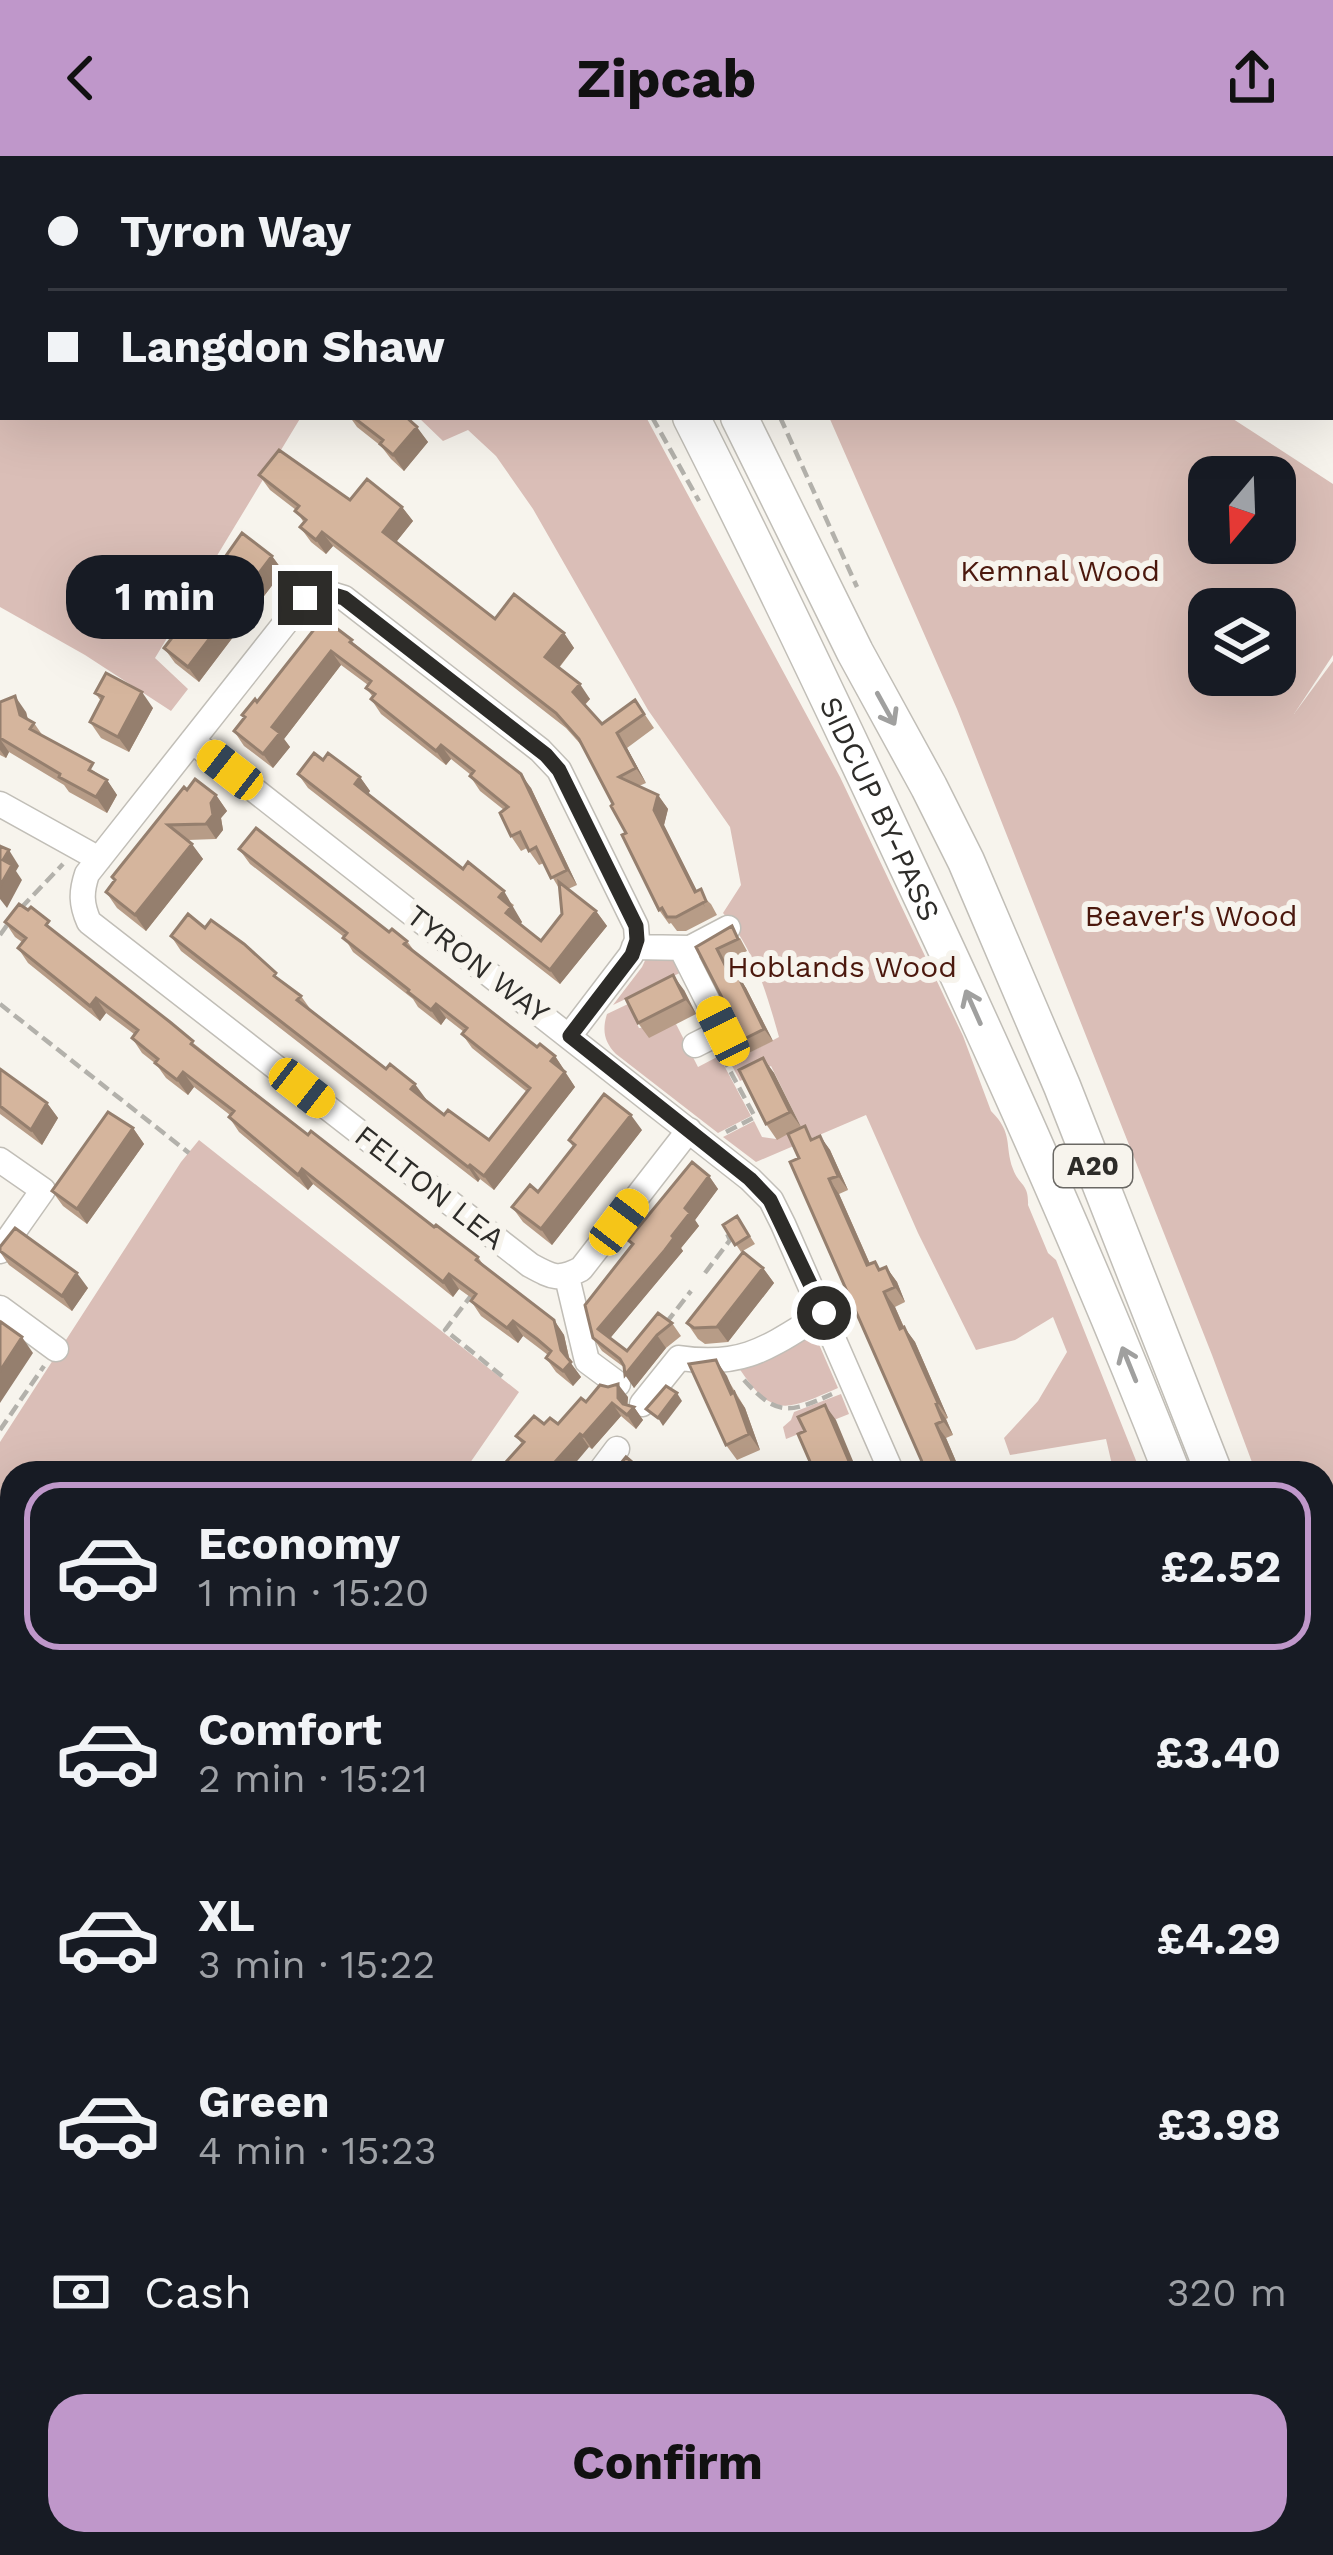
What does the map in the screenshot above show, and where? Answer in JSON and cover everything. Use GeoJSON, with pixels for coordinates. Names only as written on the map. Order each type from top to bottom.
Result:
{"type":"FeatureCollection","features":[{"type":"Feature","properties":{"kind":"highway","name":"A20"},"geometry":{"type":"LineString","coordinates":[[670,420],[844,730]]}},
{"type":"Feature","properties":{"kind":"highway","name":"SIDCUP BY-PASS"},"geometry":{"type":"LineString","coordinates":[[692,420],[844,730],[1067,1216],[1167,1461]]}},
{"type":"Feature","properties":{"kind":"highway","name":"SIDCUP BY-PASS"},"geometry":{"type":"LineString","coordinates":[[741,420],[854,652],[966,861],[1062,1086],[1209,1461]]}},
{"type":"Feature","properties":{"kind":"highway","name":"A20"},"geometry":{"type":"LineString","coordinates":[[754,420],[854,652]]}},
{"type":"Feature","properties":{"kind":"street"},"geometry":{"type":"LineString","coordinates":[[0,804],[90,854],[192,741],[305,598],[324,592],[344,598],[559,770],[636,926],[637,940],[632,955],[570,1036]]}},
{"type":"Feature","properties":{"kind":"street","name":"TYRON WAY"},"geometry":{"type":"LineString","coordinates":[[192,741],[750,1179],[772,1203],[887,1461]]}},
{"type":"Feature","properties":{"kind":"street","name":"FELTON LEA"},"geometry":{"type":"LineString","coordinates":[[90,854],[82,889],[82,907],[89,922],[530,1265],[550,1276],[567,1277]]}},
{"type":"Feature","properties":{"kind":"street"},"geometry":{"type":"LineString","coordinates":[[634,947],[690,948],[728,928]]}},
{"type":"Feature","properties":{"kind":"street"},"geometry":{"type":"LineString","coordinates":[[681,948],[723,1031],[695,1045]]}},
{"type":"Feature","properties":{"kind":"street"},"geometry":{"type":"LineString","coordinates":[[618,1384],[587,1361],[567,1277],[581,1269],[697,1137]]}},
{"type":"Feature","properties":{"kind":"street"},"geometry":{"type":"LineString","coordinates":[[0,1160],[43,1190],[0,1251]]}},
{"type":"Feature","properties":{"kind":"street"},"geometry":{"type":"LineString","coordinates":[[0,1308],[56,1348]]}},
{"type":"Feature","properties":{"kind":"street"},"geometry":{"type":"LineString","coordinates":[[642,1404],[679,1358],[704,1362],[758,1353],[824,1313]]}},
{"type":"Feature","properties":{"kind":"street"},"geometry":{"type":"LineString","coordinates":[[608,1461],[617,1449]]}},
{"type":"Feature","properties":{"kind":"path"},"geometry":{"type":"LineString","coordinates":[[0,935],[56,869],[90,854]]}},
{"type":"Feature","properties":{"kind":"path"},"geometry":{"type":"LineString","coordinates":[[0,1004],[189,1153]]}},
{"type":"Feature","properties":{"kind":"path"},"geometry":{"type":"LineString","coordinates":[[697,1137],[755,1117],[730,1072]]}},
{"type":"Feature","properties":{"kind":"path"},"geometry":{"type":"LineString","coordinates":[[705,1273],[730,1240],[726,1231],[772,1203]]}},
{"type":"Feature","properties":{"kind":"path"},"geometry":{"type":"LineString","coordinates":[[507,1380],[445,1330],[509,1248]]}},
{"type":"Feature","properties":{"kind":"path"},"geometry":{"type":"LineString","coordinates":[[662,1328],[691,1291]]}},
{"type":"Feature","properties":{"kind":"path"},"geometry":{"type":"LineString","coordinates":[[0,1430],[56,1348]]}},
{"type":"Feature","properties":{"kind":"path"},"geometry":{"type":"LineString","coordinates":[[731,1360],[758,1396],[784,1410],[800,1409],[854,1385]]}},
{"type":"Feature","properties":{"kind":"green space"},"geometry":{"type":"Polygon","coordinates":[[[0,420],[299,420],[155,658],[188,689],[171,711],[0,607],[0,420]]]}},
{"type":"Feature","properties":{"kind":"green space","name":"Hoblands Wood"},"geometry":{"type":"Polygon","coordinates":[[[421,420],[648,420],[840,777],[963,1036],[991,1111],[1006,1133],[1013,1169],[1025,1188],[1048,1253],[1056,1260],[1136,1461],[1111,1461],[1106,1439],[1010,1455],[1004,1438],[1038,1401],[1067,1352],[1053,1317],[1015,1340],[976,1350],[866,1115],[756,1162],[723,1137],[754,1121],[762,1137],[776,1139],[801,1127],[771,1066],[740,1081],[727,1056],[745,1046],[749,1053],[779,1037],[751,956],[723,913],[741,885],[730,827],[648,710],[533,509],[496,456],[468,430],[443,441],[421,420]]]}},
{"type":"Feature","properties":{"kind":"green space","name":"Kemnal Wood"},"geometry":{"type":"Polygon","coordinates":[[[830,420],[1235,420],[1290,456],[1188,456],[1188,564],[1296,564],[1296,460],[1333,484],[1333,655],[1294,714],[1333,661],[1333,1461],[1252,1461],[957,709],[830,420]]]}},
{"type":"Feature","properties":{"kind":"green space"},"geometry":{"type":"Polygon","coordinates":[[[650,950],[673,952],[686,970],[613,1005],[642,967],[650,950]]]}},
{"type":"Feature","properties":{"kind":"green space"},"geometry":{"type":"Polygon","coordinates":[[[628,1004],[639,1028],[676,1024],[698,1067],[719,1056],[751,1116],[718,1133],[616,1054],[604,1031],[605,1020],[607,1014],[628,1004]]]}},
{"type":"Feature","properties":{"kind":"green space"},"geometry":{"type":"Polygon","coordinates":[[[199,1140],[519,1392],[471,1461],[0,1461],[0,1442],[199,1140]]]}},
{"type":"Feature","properties":{"kind":"green space"},"geometry":{"type":"Polygon","coordinates":[[[811,1326],[838,1388],[792,1405],[770,1402],[737,1365],[811,1326]]]}},
{"type":"Feature","properties":{"kind":"green space"},"geometry":{"type":"Polygon","coordinates":[[[841,1394],[849,1414],[786,1439],[783,1427],[794,1412],[841,1394]]]}},
{"type":"Feature","properties":{"kind":"building"},"geometry":{"type":"Polygon","coordinates":[[[357,420],[409,420],[417,427],[393,455],[380,444],[383,440],[357,420]]]}},
{"type":"Feature","properties":{"kind":"building"},"geometry":{"type":"Polygon","coordinates":[[[279,450],[350,500],[367,479],[402,507],[383,532],[495,619],[514,594],[564,633],[545,657],[580,684],[573,692],[602,724],[635,700],[644,714],[617,733],[636,768],[619,777],[658,795],[654,810],[695,892],[701,889],[706,901],[676,917],[659,910],[579,739],[556,713],[322,532],[316,540],[300,527],[306,520],[295,511],[299,506],[259,475],[279,450]]]}},
{"type":"Feature","properties":{"kind":"building"},"geometry":{"type":"Polygon","coordinates":[[[242,533],[272,556],[188,667],[164,648],[199,603],[195,600],[242,533]]]}},
{"type":"Feature","properties":{"kind":"building"},"geometry":{"type":"Polygon","coordinates":[[[323,618],[521,774],[567,870],[551,878],[536,847],[529,851],[520,832],[511,836],[500,813],[508,807],[470,776],[474,771],[441,745],[436,751],[371,699],[375,694],[366,688],[371,681],[331,651],[272,727],[280,733],[263,754],[234,731],[242,715],[323,618]]]}},
{"type":"Feature","properties":{"kind":"building"},"geometry":{"type":"Polygon","coordinates":[[[106,673],[142,692],[118,737],[90,722],[103,697],[95,693],[106,673]]]}},
{"type":"Feature","properties":{"kind":"building"},"geometry":{"type":"Polygon","coordinates":[[[15,696],[20,715],[34,723],[30,729],[93,763],[89,770],[107,780],[96,797],[0,738],[0,702],[15,696]]]}},
{"type":"Feature","properties":{"kind":"building"},"geometry":{"type":"Polygon","coordinates":[[[314,753],[323,760],[328,753],[360,777],[355,784],[463,869],[468,862],[504,891],[499,897],[511,907],[506,913],[541,941],[562,914],[559,882],[596,911],[550,970],[298,774],[314,753]]]}},
{"type":"Feature","properties":{"kind":"building"},"geometry":{"type":"Polygon","coordinates":[[[195,779],[216,795],[211,803],[213,815],[206,824],[168,825],[192,844],[135,915],[106,892],[115,880],[112,877],[195,779]]]}},
{"type":"Feature","properties":{"kind":"building"},"geometry":{"type":"Polygon","coordinates":[[[256,828],[389,932],[392,929],[407,941],[404,944],[537,1047],[540,1044],[555,1056],[551,1061],[565,1072],[484,1176],[171,936],[188,914],[205,928],[211,920],[301,996],[297,1000],[386,1069],[390,1064],[415,1084],[411,1089],[444,1115],[448,1110],[489,1140],[530,1088],[462,1034],[467,1028],[436,1004],[431,1010],[408,992],[343,938],[347,933],[239,849],[256,828]]]}},
{"type":"Feature","properties":{"kind":"building"},"geometry":{"type":"Polygon","coordinates":[[[0,846],[9,850],[3,860],[12,865],[0,886],[0,846]]]}},
{"type":"Feature","properties":{"kind":"building"},"geometry":{"type":"Polygon","coordinates":[[[19,904],[28,910],[31,907],[49,921],[46,925],[170,1022],[191,1044],[308,1135],[311,1131],[436,1225],[554,1320],[561,1350],[571,1362],[563,1371],[546,1358],[551,1351],[537,1339],[513,1321],[507,1328],[471,1301],[476,1294],[449,1274],[443,1282],[302,1169],[298,1175],[229,1117],[234,1111],[183,1072],[177,1080],[155,1063],[158,1059],[132,1038],[138,1030],[96,998],[90,1006],[18,948],[26,938],[5,922],[19,904]]]}},
{"type":"Feature","properties":{"kind":"building"},"geometry":{"type":"Polygon","coordinates":[[[732,926],[738,939],[717,949],[732,979],[738,976],[764,1029],[740,1041],[696,947],[732,926]]]}},
{"type":"Feature","properties":{"kind":"building"},"geometry":{"type":"Polygon","coordinates":[[[673,975],[685,999],[638,1023],[626,999],[673,975]]]}},
{"type":"Feature","properties":{"kind":"building"},"geometry":{"type":"Polygon","coordinates":[[[763,1058],[790,1112],[766,1124],[739,1070],[763,1058]]]}},
{"type":"Feature","properties":{"kind":"building"},"geometry":{"type":"Polygon","coordinates":[[[0,1069],[47,1103],[31,1130],[0,1106],[0,1069]]]}},
{"type":"Feature","properties":{"kind":"building"},"geometry":{"type":"Polygon","coordinates":[[[604,1094],[631,1115],[541,1229],[512,1207],[530,1185],[538,1192],[575,1145],[569,1140],[604,1094]]]}},
{"type":"Feature","properties":{"kind":"building"},"geometry":{"type":"Polygon","coordinates":[[[108,1112],[133,1128],[77,1209],[52,1191],[108,1112]]]}},
{"type":"Feature","properties":{"kind":"building"},"geometry":{"type":"Polygon","coordinates":[[[805,1126],[811,1140],[820,1136],[838,1176],[829,1179],[867,1265],[875,1262],[879,1270],[886,1267],[895,1287],[884,1292],[938,1403],[943,1421],[936,1424],[952,1461],[922,1461],[790,1162],[799,1158],[788,1134],[805,1126]]]}},
{"type":"Feature","properties":{"kind":"building"},"geometry":{"type":"Polygon","coordinates":[[[692,1162],[709,1176],[685,1208],[690,1213],[598,1329],[627,1351],[658,1313],[672,1323],[625,1375],[620,1359],[593,1338],[585,1305],[633,1244],[628,1240],[692,1162]]]}},
{"type":"Feature","properties":{"kind":"building"},"geometry":{"type":"Polygon","coordinates":[[[737,1216],[749,1236],[735,1245],[723,1225],[737,1216]]]}},
{"type":"Feature","properties":{"kind":"building"},"geometry":{"type":"Polygon","coordinates":[[[15,1228],[77,1273],[62,1296],[0,1251],[15,1228]]]}},
{"type":"Feature","properties":{"kind":"building"},"geometry":{"type":"Polygon","coordinates":[[[743,1252],[763,1268],[717,1327],[694,1328],[687,1323],[743,1252]]]}},
{"type":"Feature","properties":{"kind":"building"},"geometry":{"type":"Polygon","coordinates":[[[0,1324],[22,1337],[0,1371],[0,1324]]]}},
{"type":"Feature","properties":{"kind":"building"},"geometry":{"type":"Polygon","coordinates":[[[716,1360],[749,1434],[726,1445],[689,1364],[716,1360]]]}},
{"type":"Feature","properties":{"kind":"building"},"geometry":{"type":"Polygon","coordinates":[[[618,1384],[618,1398],[634,1407],[627,1415],[612,1403],[556,1461],[507,1461],[524,1442],[516,1436],[534,1416],[544,1424],[550,1418],[558,1424],[581,1398],[586,1402],[600,1385],[618,1384]]]}},
{"type":"Feature","properties":{"kind":"building"},"geometry":{"type":"Polygon","coordinates":[[[666,1386],[677,1393],[658,1418],[646,1409],[666,1386]]]}},
{"type":"Feature","properties":{"kind":"building"},"geometry":{"type":"Polygon","coordinates":[[[825,1405],[849,1461],[810,1461],[798,1434],[805,1431],[798,1417],[825,1405]]]}},
{"type":"Feature","properties":{"kind":"route"},"geometry":{"type":"LineString","coordinates":[[305,598],[324,592],[344,598],[559,770],[636,926],[637,940],[632,955],[570,1036],[770,1200],[824,1313]]}},
{"type":"Feature","properties":{"kind":"park label","name":"Beaver's Wood"},"geometry":{"type":"Point","coordinates":[1191,915]}}]}
